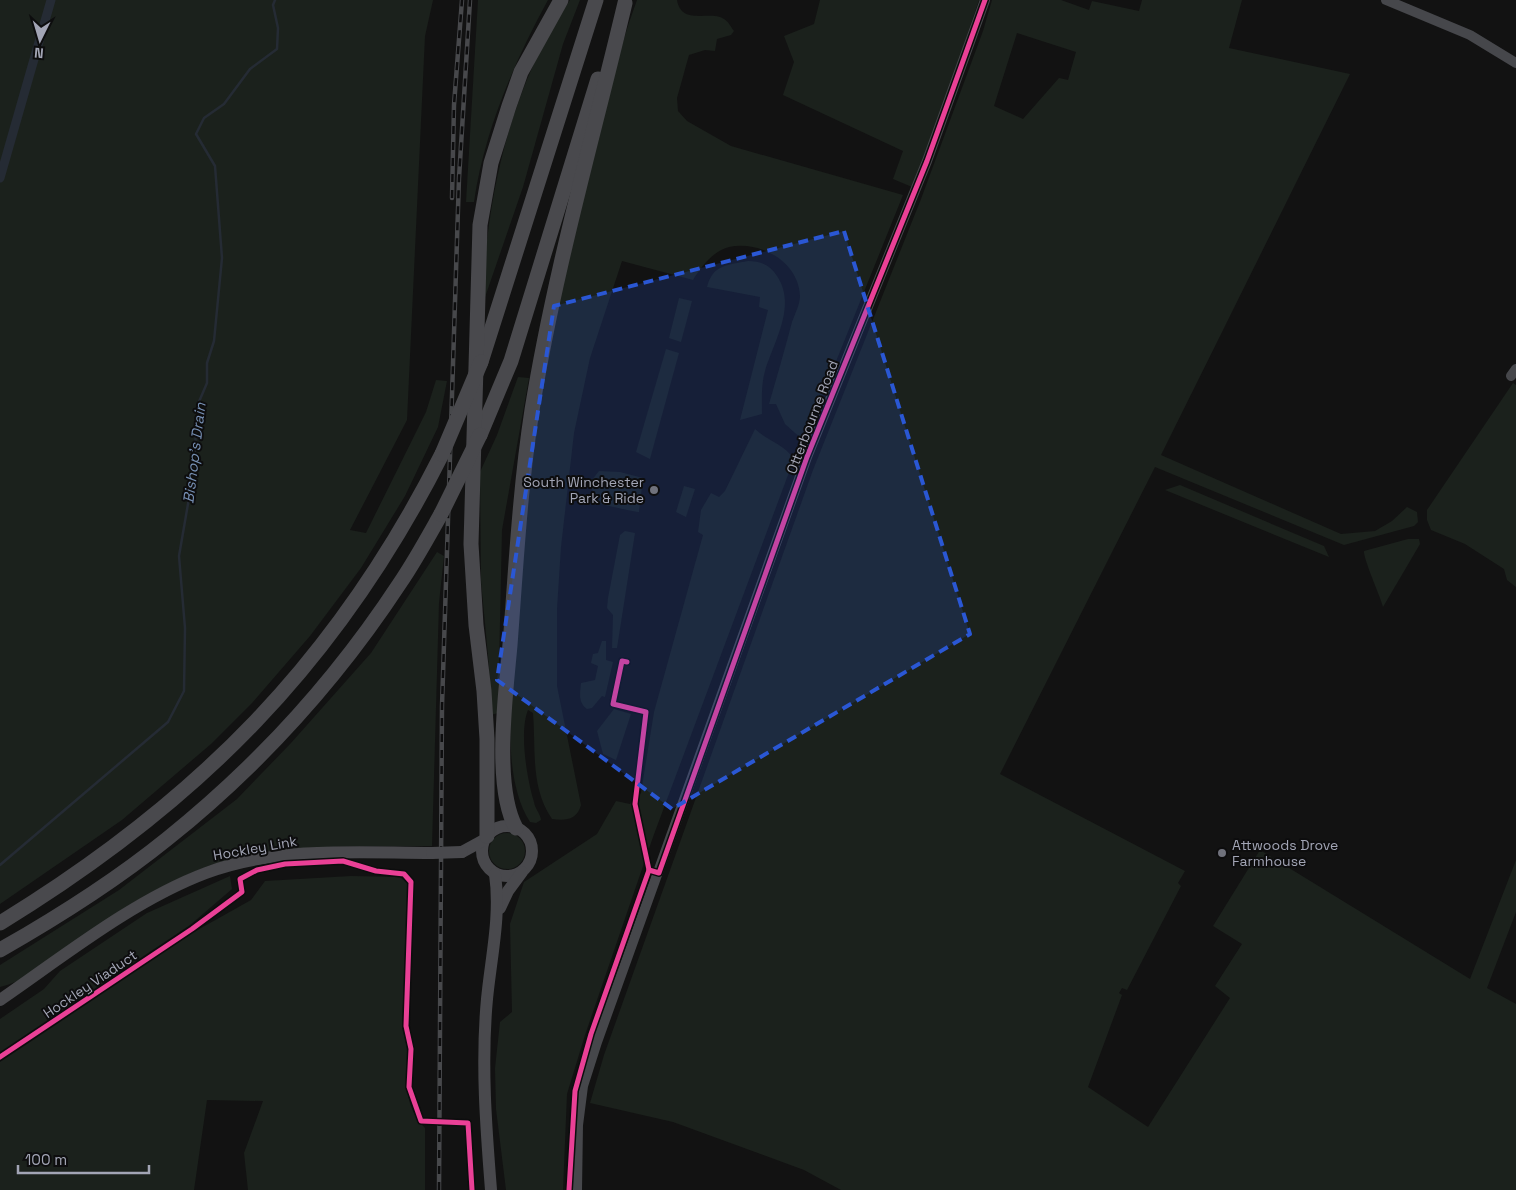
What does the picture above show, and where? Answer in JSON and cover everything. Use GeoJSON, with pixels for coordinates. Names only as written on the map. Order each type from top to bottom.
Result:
{"type":"FeatureCollection","features":[{"type":"Feature","properties":{"kind":"highway"},"geometry":{"type":"LineString","coordinates":[[486,838],[487,739],[473,591],[471,519],[480,225],[491,163],[512,97],[524,65],[561,0]]}},
{"type":"Feature","properties":{"kind":"highway"},"geometry":{"type":"LineString","coordinates":[[0,923],[145,823],[199,778],[289,688],[329,638],[369,582],[417,504],[442,454],[481,362],[596,0]]}},
{"type":"Feature","properties":{"kind":"highway"},"geometry":{"type":"LineString","coordinates":[[0,950],[116,878],[167,840],[220,794],[278,736],[362,637],[401,582],[441,514],[480,435],[511,362],[581,129],[626,1]]}},
{"type":"Feature","properties":{"kind":"highway"},"geometry":{"type":"LineString","coordinates":[[516,828],[506,804],[504,775],[505,698],[521,493],[532,409],[561,268],[626,1]]}},
{"type":"Feature","properties":{"kind":"main road"},"geometry":{"type":"LineString","coordinates":[[491,1190],[484,1058],[487,1000],[498,911],[495,874],[484,861],[482,847],[486,838],[503,826],[516,828],[526,834],[533,851],[530,862],[508,891],[498,911]]}},
{"type":"Feature","properties":{"kind":"main road","name":"Hockley Link"},"geometry":{"type":"LineString","coordinates":[[462,852],[486,838]]}},
{"type":"Feature","properties":{"kind":"main road","name":"Hockley Link"},"geometry":{"type":"LineString","coordinates":[[0,1000],[155,896],[207,873],[236,864],[289,855],[462,852],[484,861]]}},
{"type":"Feature","properties":{"kind":"main road"},"geometry":{"type":"LineString","coordinates":[[495,874],[509,877],[522,872]]}},
{"type":"Feature","properties":{"kind":"street","name":"Otterbourne Road"},"geometry":{"type":"LineString","coordinates":[[578,1190],[578,1126],[583,1086],[597,1042],[807,457],[927,161],[985,0]]}},
{"type":"Feature","properties":{"kind":"street"},"geometry":{"type":"LineString","coordinates":[[1386,0],[1470,36],[1516,63]]}},
{"type":"Feature","properties":{"kind":"highlighted area"},"geometry":{"type":"Polygon","coordinates":[[[844,231],[970,634],[672,809],[497,680],[554,306],[844,231]]]}},
{"type":"Feature","properties":{"kind":"shaded area"},"geometry":{"type":"Polygon","coordinates":[[[0,0],[433,0],[425,36],[407,420],[350,530],[366,533],[426,412],[436,380],[447,381],[438,427],[405,496],[361,568],[310,636],[252,703],[211,744],[122,820],[0,904],[0,0]]]}},
{"type":"Feature","properties":{"kind":"shaded area"},"geometry":{"type":"Polygon","coordinates":[[[478,0],[548,0],[512,73],[502,98],[485,150],[474,202],[466,202],[478,0]]]}},
{"type":"Feature","properties":{"kind":"shaded area"},"geometry":{"type":"Polygon","coordinates":[[[570,0],[580,0],[563,44],[523,187],[482,306],[489,226],[505,146],[516,108],[531,70],[549,34],[570,0]]]}},
{"type":"Feature","properties":{"kind":"shaded area"},"geometry":{"type":"Polygon","coordinates":[[[637,0],[677,0],[684,13],[724,19],[734,31],[731,35],[717,39],[715,51],[705,50],[689,55],[677,98],[678,111],[687,121],[731,146],[903,195],[804,441],[785,424],[776,404],[769,404],[800,299],[798,284],[793,273],[785,264],[765,250],[741,246],[729,247],[713,256],[693,280],[622,261],[590,358],[574,433],[561,547],[557,609],[557,686],[581,805],[577,814],[573,817],[561,820],[552,819],[545,807],[540,794],[535,768],[533,713],[528,710],[525,719],[524,743],[531,792],[541,820],[536,823],[530,822],[520,801],[514,778],[510,727],[530,468],[540,396],[562,289],[609,90],[637,0]]]}},
{"type":"Feature","properties":{"kind":"shaded area"},"geometry":{"type":"Polygon","coordinates":[[[820,0],[979,0],[948,92],[912,187],[893,179],[903,151],[783,95],[794,62],[784,36],[814,24],[820,0]]]}},
{"type":"Feature","properties":{"kind":"shaded area"},"geometry":{"type":"Polygon","coordinates":[[[992,0],[1061,0],[1089,10],[1092,1],[1139,11],[1142,0],[1242,0],[1229,48],[1350,74],[1161,455],[1341,534],[1375,531],[1392,521],[1407,507],[1417,512],[1418,522],[1414,526],[1344,545],[1155,467],[1000,774],[1185,871],[1178,883],[1181,886],[1127,990],[1122,988],[1119,993],[1122,995],[1088,1087],[1148,1127],[1230,998],[1215,986],[1242,944],[1213,926],[1260,850],[1470,979],[1516,860],[1516,912],[1487,988],[1516,1004],[1516,1190],[841,1190],[804,1170],[673,1122],[590,1103],[604,1055],[813,470],[921,199],[983,31],[992,0]],[[1017,33],[994,106],[1023,119],[1059,78],[1068,80],[1076,52],[1017,33]]]}},
{"type":"Feature","properties":{"kind":"shaded area"},"geometry":{"type":"Polygon","coordinates":[[[748,261],[765,264],[774,272],[783,287],[785,299],[782,324],[764,376],[762,414],[740,420],[768,310],[759,307],[760,297],[707,287],[717,270],[728,265],[748,261]]]}},
{"type":"Feature","properties":{"kind":"shaded area"},"geometry":{"type":"Polygon","coordinates":[[[679,298],[692,301],[681,342],[669,338],[679,298]]]}},
{"type":"Feature","properties":{"kind":"shaded area"},"geometry":{"type":"Polygon","coordinates":[[[666,349],[679,353],[650,459],[636,452],[666,349]]]}},
{"type":"Feature","properties":{"kind":"shaded area"},"geometry":{"type":"Polygon","coordinates":[[[518,377],[529,378],[502,530],[498,713],[491,715],[489,666],[481,581],[480,472],[497,435],[518,377]]]}},
{"type":"Feature","properties":{"kind":"shaded area"},"geometry":{"type":"Polygon","coordinates":[[[1513,383],[1516,385],[1516,587],[1507,580],[1504,569],[1465,544],[1431,530],[1427,520],[1427,510],[1513,383]]]}},
{"type":"Feature","properties":{"kind":"shaded area"},"geometry":{"type":"Polygon","coordinates":[[[755,429],[785,449],[794,459],[653,837],[585,1035],[567,1094],[563,1190],[506,1190],[496,1109],[495,1068],[500,1022],[512,1012],[510,924],[524,882],[597,834],[616,801],[630,804],[641,793],[654,712],[703,535],[698,532],[701,510],[711,493],[719,497],[725,491],[755,429]]]}},
{"type":"Feature","properties":{"kind":"shaded area"},"geometry":{"type":"Polygon","coordinates":[[[599,471],[620,472],[643,478],[639,512],[600,504],[598,497],[588,485],[599,471]]]}},
{"type":"Feature","properties":{"kind":"shaded area"},"geometry":{"type":"Polygon","coordinates":[[[1180,485],[1324,546],[1329,557],[1165,490],[1180,485]]]}},
{"type":"Feature","properties":{"kind":"shaded area"},"geometry":{"type":"Polygon","coordinates":[[[684,486],[695,489],[686,517],[676,512],[684,486]]]}},
{"type":"Feature","properties":{"kind":"shaded area"},"geometry":{"type":"Polygon","coordinates":[[[625,531],[635,533],[617,648],[612,648],[613,615],[607,608],[608,598],[620,535],[625,531]]]}},
{"type":"Feature","properties":{"kind":"shaded area"},"geometry":{"type":"Polygon","coordinates":[[[1408,539],[1419,539],[1420,544],[1383,607],[1364,551],[1408,539]]]}},
{"type":"Feature","properties":{"kind":"shaded area"},"geometry":{"type":"Polygon","coordinates":[[[437,552],[444,556],[439,603],[432,846],[286,849],[230,859],[195,871],[131,904],[50,963],[16,982],[0,987],[0,965],[119,890],[237,799],[291,743],[371,653],[437,552]]]}},
{"type":"Feature","properties":{"kind":"shaded area"},"geometry":{"type":"Polygon","coordinates":[[[602,641],[606,641],[606,660],[613,662],[605,697],[602,696],[592,708],[587,709],[581,701],[581,683],[595,680],[598,666],[591,663],[593,654],[598,653],[602,641]]]}},
{"type":"Feature","properties":{"kind":"shaded area"},"geometry":{"type":"Polygon","coordinates":[[[614,709],[631,714],[616,760],[603,754],[597,731],[614,709]]]}},
{"type":"Feature","properties":{"kind":"shaded area"},"geometry":{"type":"Polygon","coordinates":[[[507,833],[514,834],[520,838],[524,844],[524,858],[520,864],[514,868],[507,869],[500,868],[494,864],[490,858],[489,851],[490,844],[494,838],[500,834],[507,833]]]}},
{"type":"Feature","properties":{"kind":"shaded area"},"geometry":{"type":"Polygon","coordinates":[[[230,876],[232,889],[190,925],[0,1052],[0,1019],[44,989],[60,971],[147,913],[230,876]]]}},
{"type":"Feature","properties":{"kind":"shaded area"},"geometry":{"type":"Polygon","coordinates":[[[351,876],[400,877],[408,884],[402,1028],[407,1048],[409,1101],[425,1128],[425,1190],[248,1190],[244,1153],[263,1101],[207,1100],[194,1190],[0,1190],[0,1062],[194,932],[251,900],[265,881],[351,876]]]}},
{"type":"Feature","properties":{"kind":"waterway"},"geometry":{"type":"LineString","coordinates":[[0,178],[51,0]]}},
{"type":"Feature","properties":{"kind":"waterway","name":"Bishop's Drain"},"geometry":{"type":"LineString","coordinates":[[0,865],[168,722],[184,691],[185,628],[179,556],[193,475],[198,404],[207,383],[207,363],[214,341],[222,258],[215,166],[196,134],[204,118],[224,104],[250,69],[277,49],[278,28],[273,5],[275,0]]}},
{"type":"Feature","properties":{"kind":"railway"},"geometry":{"type":"LineString","coordinates":[[452,198],[454,105],[462,0]]}},
{"type":"Feature","properties":{"kind":"railway"},"geometry":{"type":"LineString","coordinates":[[439,1190],[442,706],[459,178],[470,0]]}},
{"type":"Feature","properties":{"kind":"cycle path"},"geometry":{"type":"LineString","coordinates":[[649,870],[659,873],[807,457],[927,161],[985,0]]}},
{"type":"Feature","properties":{"kind":"cycle path"},"geometry":{"type":"LineString","coordinates":[[569,1190],[575,1091],[591,1034],[649,870],[635,804],[646,712],[613,704],[622,661],[627,662]]}},
{"type":"Feature","properties":{"kind":"cycle path","name":"Hockley Viaduct"},"geometry":{"type":"LineString","coordinates":[[0,1057],[192,929],[242,892],[240,879],[257,870],[285,864],[343,861],[376,871],[404,874],[411,882],[406,1026],[411,1049],[409,1087],[421,1121],[468,1123],[472,1190]]}},
{"type":"Feature","properties":{"kind":"place","name":"South Winchester Park & Ride"},"geometry":{"type":"Point","coordinates":[654,490]}},
{"type":"Feature","properties":{"kind":"place","name":"Attwoods Drove Farmhouse"},"geometry":{"type":"Point","coordinates":[1222,853]}}]}
